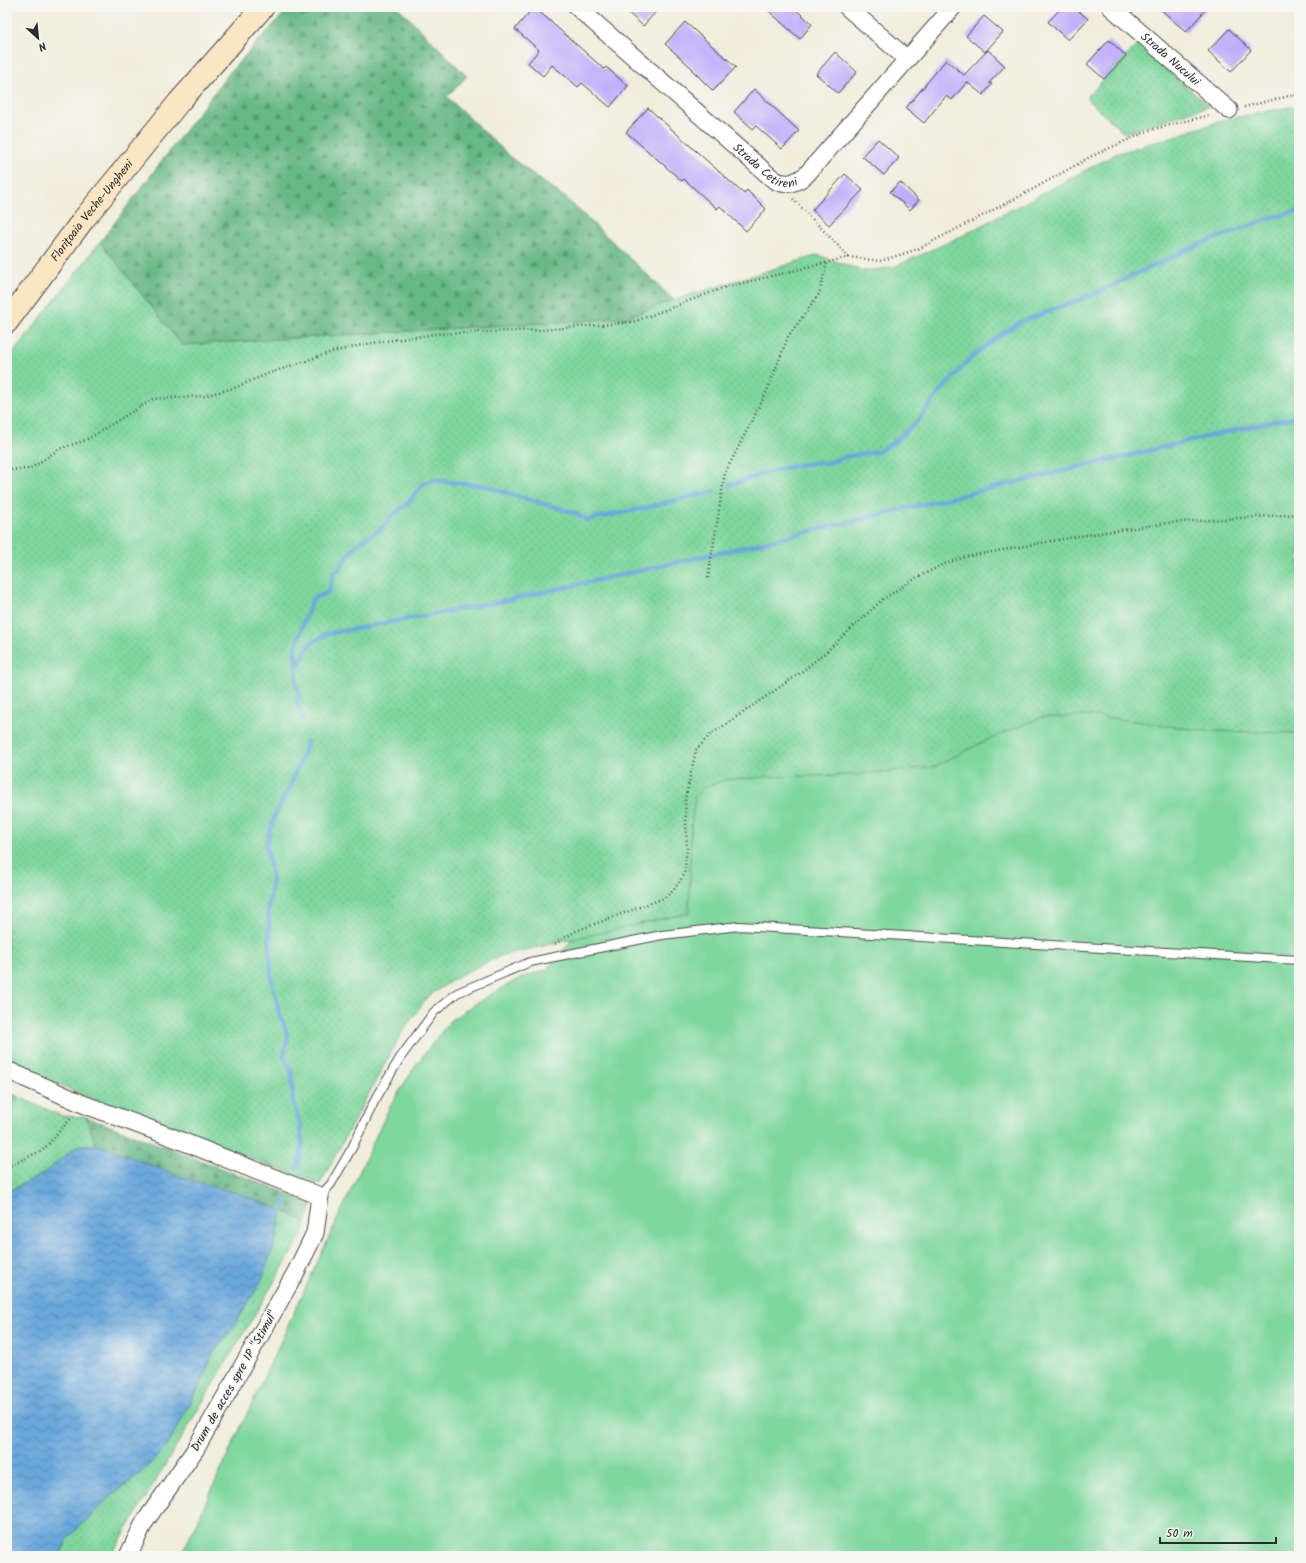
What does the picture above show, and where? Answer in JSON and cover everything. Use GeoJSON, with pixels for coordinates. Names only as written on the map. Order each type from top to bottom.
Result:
{"type":"FeatureCollection","features":[{"type":"Feature","properties":{"kind":"main road","name":"Florițoaia Veche-Ungheni"},"geometry":{"type":"LineString","coordinates":[[7,322],[83,220],[179,102],[263,7]]}},
{"type":"Feature","properties":{"kind":"street","name":"Strada Cetireni"},"geometry":{"type":"LineString","coordinates":[[577,7],[773,180],[785,184],[798,181],[806,175],[953,7]]}},
{"type":"Feature","properties":{"kind":"street"},"geometry":{"type":"LineString","coordinates":[[847,7],[907,59]]}},
{"type":"Feature","properties":{"kind":"street","name":"Strada Nucului"},"geometry":{"type":"LineString","coordinates":[[1111,7],[1229,110]]}},
{"type":"Feature","properties":{"kind":"street"},"geometry":{"type":"LineString","coordinates":[[7,1070],[83,1104],[169,1136],[320,1196]]}},
{"type":"Feature","properties":{"kind":"street","name":"Drum de acces spre IP \"Stimul\""},"geometry":{"type":"LineString","coordinates":[[128,1556],[144,1523],[195,1450],[296,1272],[315,1233],[320,1196]]}},
{"type":"Feature","properties":{"kind":"lane"},"geometry":{"type":"LineString","coordinates":[[320,1196],[331,1184],[352,1148],[374,1102],[400,1058],[434,1012],[457,993],[530,962],[662,935],[739,926],[1299,960]]}},
{"type":"Feature","properties":{"kind":"path"},"geometry":{"type":"LineString","coordinates":[[7,470],[30,469],[59,449],[86,440],[153,399],[204,396],[234,388],[267,374],[332,352],[366,344],[435,334],[542,330],[633,322],[723,288],[849,257],[880,261],[918,249],[1026,193],[1092,156],[1150,130],[1229,110],[1299,95]]}},
{"type":"Feature","properties":{"kind":"path"},"geometry":{"type":"LineString","coordinates":[[785,184],[792,198],[849,257]]}},
{"type":"Feature","properties":{"kind":"path"},"geometry":{"type":"LineString","coordinates":[[708,578],[725,473],[768,392],[788,337],[819,294],[827,263]]}},
{"type":"Feature","properties":{"kind":"path"},"geometry":{"type":"LineString","coordinates":[[554,945],[576,931],[664,898],[674,890],[684,875],[687,848],[685,799],[696,750],[710,735],[796,676],[825,653],[883,598],[916,578],[942,565],[964,557],[1080,536],[1167,523],[1299,514]]}},
{"type":"Feature","properties":{"kind":"path"},"geometry":{"type":"LineString","coordinates":[[7,1168],[43,1150],[83,1104]]}},
{"type":"Feature","properties":{"kind":"green space"},"geometry":{"type":"Polygon","coordinates":[[[290,7],[398,7],[467,76],[447,97],[514,160],[567,199],[674,300],[624,318],[182,345],[100,242],[229,73],[290,7]]]}},
{"type":"Feature","properties":{"kind":"green space"},"geometry":{"type":"Polygon","coordinates":[[[1137,45],[1209,106],[1124,133],[1086,98],[1137,45]]]}},
{"type":"Feature","properties":{"kind":"green space"},"geometry":{"type":"Polygon","coordinates":[[[1299,105],[1299,733],[1206,731],[983,742],[934,767],[852,775],[766,777],[725,780],[703,788],[695,796],[691,830],[689,913],[503,955],[462,974],[427,997],[401,1034],[320,1184],[84,1096],[7,1060],[7,361],[100,242],[182,345],[624,318],[674,300],[818,255],[863,271],[894,267],[962,236],[1116,154],[1228,119],[1299,105]]]}},
{"type":"Feature","properties":{"kind":"green space"},"geometry":{"type":"Polygon","coordinates":[[[1097,716],[1206,731],[1299,733],[1299,1556],[181,1556],[390,1106],[418,1062],[451,1020],[483,999],[520,978],[546,970],[573,939],[689,913],[691,830],[695,796],[702,788],[725,780],[766,777],[852,775],[934,767],[983,742],[1042,717],[1097,716]]]}},
{"type":"Feature","properties":{"kind":"green space"},"geometry":{"type":"Polygon","coordinates":[[[7,1091],[21,1098],[7,1112],[7,1091]]]}},
{"type":"Feature","properties":{"kind":"green space"},"geometry":{"type":"Polygon","coordinates":[[[21,1098],[62,1116],[86,1117],[96,1145],[79,1145],[41,1175],[7,1192],[7,1112],[21,1098]]]}},
{"type":"Feature","properties":{"kind":"green space"},"geometry":{"type":"Polygon","coordinates":[[[86,1117],[313,1203],[306,1222],[282,1210],[236,1193],[181,1177],[96,1145],[86,1117]]]}},
{"type":"Feature","properties":{"kind":"green space"},"geometry":{"type":"Polygon","coordinates":[[[282,1210],[306,1222],[302,1235],[111,1556],[60,1556],[67,1539],[108,1499],[144,1470],[167,1446],[202,1381],[213,1353],[232,1329],[245,1307],[277,1237],[282,1210]]]}},
{"type":"Feature","properties":{"kind":"water"},"geometry":{"type":"Polygon","coordinates":[[[79,1145],[96,1145],[113,1150],[181,1177],[236,1193],[282,1210],[277,1237],[261,1282],[232,1329],[213,1353],[202,1381],[167,1446],[144,1470],[108,1499],[67,1539],[60,1556],[7,1556],[7,1192],[41,1175],[79,1145]]]}},
{"type":"Feature","properties":{"kind":"building"},"geometry":{"type":"Polygon","coordinates":[[[534,7],[604,69],[606,67],[628,86],[610,107],[582,83],[578,87],[552,65],[543,76],[528,63],[539,50],[515,29],[534,7]]]}},
{"type":"Feature","properties":{"kind":"building"},"geometry":{"type":"Polygon","coordinates":[[[622,7],[660,7],[643,26],[622,7]]]}},
{"type":"Feature","properties":{"kind":"building"},"geometry":{"type":"Polygon","coordinates":[[[764,7],[793,7],[812,24],[800,39],[764,7]]]}},
{"type":"Feature","properties":{"kind":"building"},"geometry":{"type":"Polygon","coordinates":[[[1062,7],[1074,7],[1088,19],[1068,40],[1048,22],[1062,7]]]}},
{"type":"Feature","properties":{"kind":"building"},"geometry":{"type":"Polygon","coordinates":[[[1158,7],[1208,7],[1186,32],[1158,7]]]}},
{"type":"Feature","properties":{"kind":"building"},"geometry":{"type":"Polygon","coordinates":[[[984,16],[1003,32],[985,52],[966,36],[984,16]]]}},
{"type":"Feature","properties":{"kind":"building"},"geometry":{"type":"Polygon","coordinates":[[[685,22],[736,67],[713,91],[692,70],[693,69],[665,44],[685,22]]]}},
{"type":"Feature","properties":{"kind":"building"},"geometry":{"type":"Polygon","coordinates":[[[1229,29],[1251,50],[1231,72],[1208,51],[1229,29]]]}},
{"type":"Feature","properties":{"kind":"building"},"geometry":{"type":"Polygon","coordinates":[[[1109,40],[1126,56],[1104,79],[1087,64],[1109,40]]]}},
{"type":"Feature","properties":{"kind":"building"},"geometry":{"type":"Polygon","coordinates":[[[988,50],[1005,66],[989,83],[992,84],[983,95],[967,82],[952,100],[946,96],[924,123],[906,108],[946,60],[964,75],[988,50]]]}},
{"type":"Feature","properties":{"kind":"building"},"geometry":{"type":"Polygon","coordinates":[[[835,52],[857,72],[838,93],[816,74],[835,52]]]}},
{"type":"Feature","properties":{"kind":"building"},"geometry":{"type":"Polygon","coordinates":[[[754,89],[799,131],[782,149],[756,126],[753,129],[734,112],[754,89]]]}},
{"type":"Feature","properties":{"kind":"building"},"geometry":{"type":"Polygon","coordinates":[[[648,108],[744,194],[747,190],[766,209],[746,231],[720,206],[717,209],[684,179],[682,181],[626,132],[648,108]]]}},
{"type":"Feature","properties":{"kind":"building"},"geometry":{"type":"Polygon","coordinates":[[[878,139],[899,158],[884,175],[862,156],[878,139]]]}},
{"type":"Feature","properties":{"kind":"building"},"geometry":{"type":"Polygon","coordinates":[[[845,174],[863,190],[829,225],[812,210],[845,174]]]}},
{"type":"Feature","properties":{"kind":"building"},"geometry":{"type":"Polygon","coordinates":[[[900,182],[919,200],[910,210],[890,192],[900,182]]]}},
{"type":"Feature","properties":{"kind":"waterway"},"geometry":{"type":"LineString","coordinates":[[730,485],[763,474],[808,463],[820,462],[823,464],[849,456],[878,452],[895,441],[917,422],[938,394],[971,358],[1003,333],[1023,321],[1092,295],[1193,247],[1270,218],[1299,211]]}},
{"type":"Feature","properties":{"kind":"waterway"},"geometry":{"type":"LineString","coordinates":[[296,668],[310,644],[327,634],[504,601],[736,549],[1269,422],[1299,417]]}},
{"type":"Feature","properties":{"kind":"waterway"},"geometry":{"type":"LineString","coordinates":[[303,719],[297,704],[299,695],[295,651],[311,603],[314,598],[329,592],[333,574],[339,570],[356,545],[382,528],[394,514],[407,504],[423,484],[432,480],[487,486],[576,513],[586,520],[640,509],[714,491]]}},
{"type":"Feature","properties":{"kind":"waterway"},"geometry":{"type":"LineString","coordinates":[[297,1168],[301,1155],[302,1143],[300,1124],[293,1102],[292,1073],[284,1056],[288,1036],[279,1012],[271,976],[268,907],[272,877],[266,844],[275,815],[292,783],[307,746],[307,741]]}},
{"type":"Feature","properties":{"kind":"waterway"},"geometry":{"type":"LineString","coordinates":[[278,1213],[282,1210],[285,1200]]}}]}
